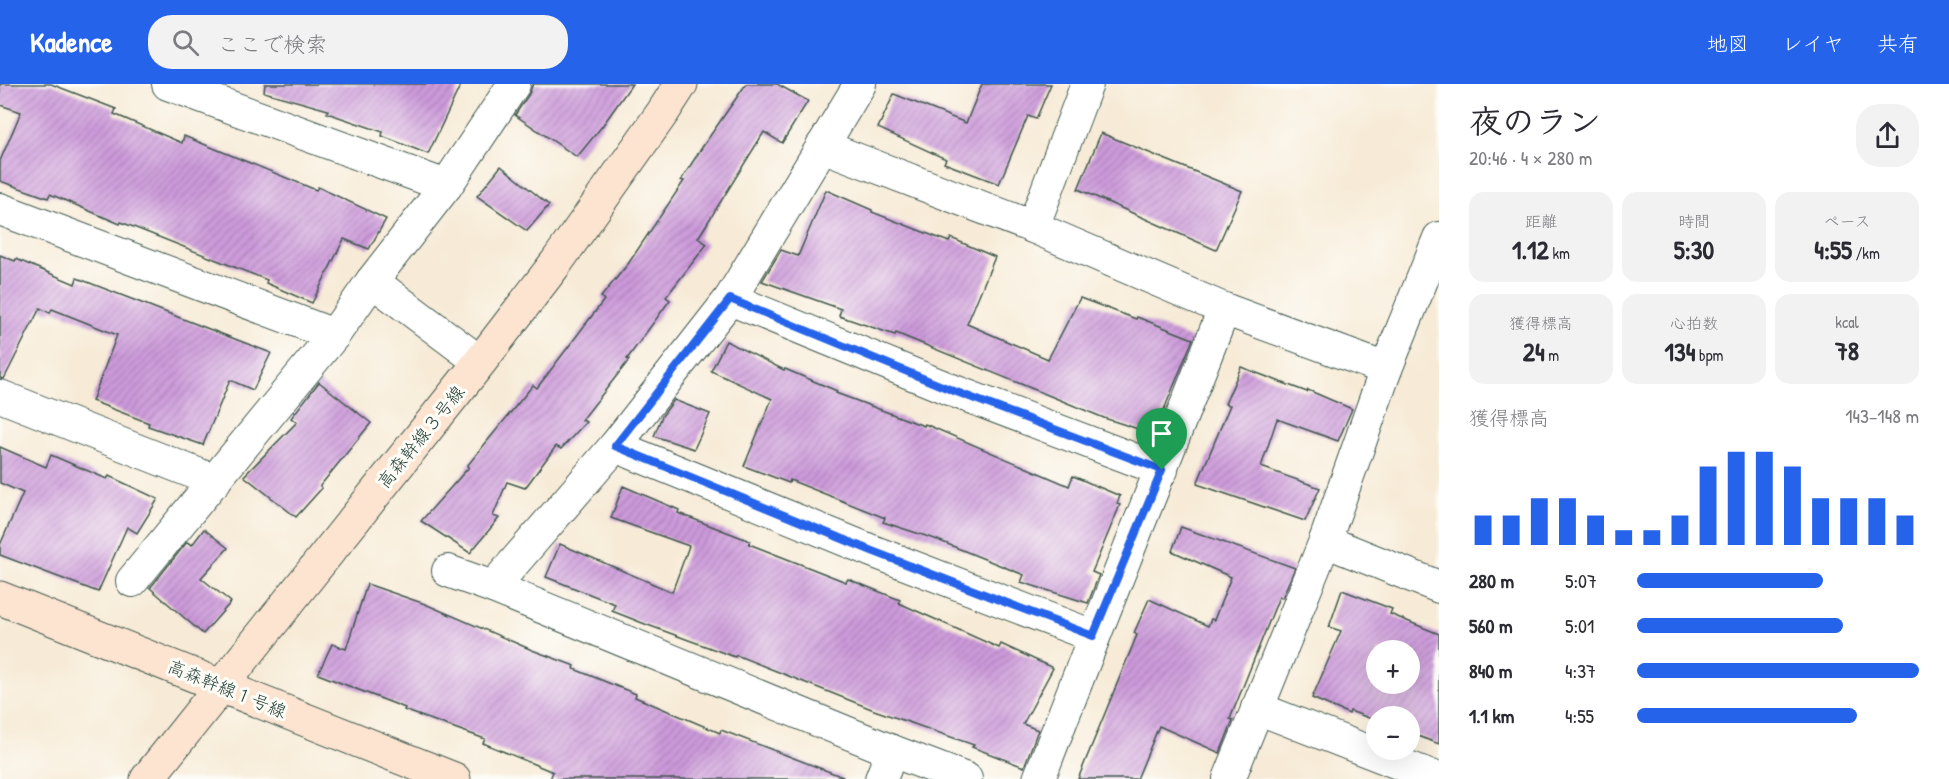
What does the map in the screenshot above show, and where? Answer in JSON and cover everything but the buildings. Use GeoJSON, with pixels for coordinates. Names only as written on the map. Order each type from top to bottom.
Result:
{"type":"FeatureCollection","features":[{"type":"Feature","properties":{"kind":"street"},"geometry":{"type":"LineString","coordinates":[[168,84],[446,186]]}},
{"type":"Feature","properties":{"kind":"street"},"geometry":{"type":"LineString","coordinates":[[132,582],[334,335],[372,281],[446,186],[514,84]]}},
{"type":"Feature","properties":{"kind":"street","name":"高森幹線３号線"},"geometry":{"type":"LineString","coordinates":[[147,779],[480,362],[556,263],[681,84]]}},
{"type":"Feature","properties":{"kind":"street"},"geometry":{"type":"LineString","coordinates":[[493,587],[615,446],[730,299],[860,84]]}},
{"type":"Feature","properties":{"kind":"street"},"geometry":{"type":"LineString","coordinates":[[1033,227],[1087,84]]}},
{"type":"Feature","properties":{"kind":"street"},"geometry":{"type":"LineString","coordinates":[[822,146],[1033,227],[1224,309],[1386,369]]}},
{"type":"Feature","properties":{"kind":"street"},"geometry":{"type":"LineString","coordinates":[[0,209],[334,335]]}},
{"type":"Feature","properties":{"kind":"street"},"geometry":{"type":"LineString","coordinates":[[1229,779],[1324,540],[1386,369],[1439,238]]}},
{"type":"Feature","properties":{"kind":"street"},"geometry":{"type":"LineString","coordinates":[[372,281],[480,362]]}},
{"type":"Feature","properties":{"kind":"street"},"geometry":{"type":"LineString","coordinates":[[730,299],[954,391],[1162,470]]}},
{"type":"Feature","properties":{"kind":"street"},"geometry":{"type":"LineString","coordinates":[[1039,779],[1093,636],[1162,470],[1224,309]]}},
{"type":"Feature","properties":{"kind":"street"},"geometry":{"type":"LineString","coordinates":[[0,396],[215,481]]}},
{"type":"Feature","properties":{"kind":"street"},"geometry":{"type":"LineString","coordinates":[[615,446],[872,551],[1093,636]]}},
{"type":"Feature","properties":{"kind":"street"},"geometry":{"type":"LineString","coordinates":[[1324,540],[1439,587]]}},
{"type":"Feature","properties":{"kind":"street"},"geometry":{"type":"LineString","coordinates":[[448,571],[493,587],[887,765],[966,779]]}},
{"type":"Feature","properties":{"kind":"street","name":"高森幹線１号線"},"geometry":{"type":"LineString","coordinates":[[0,598],[454,779]]}},
{"type":"Feature","properties":{"kind":"street"},"geometry":{"type":"LineString","coordinates":[[1257,708],[1439,779]]}},
{"type":"Feature","properties":{"kind":"route"},"geometry":{"type":"LineString","coordinates":[[730,299],[954,391],[1162,470],[1093,636],[872,551],[615,446],[730,299]]}}]}
